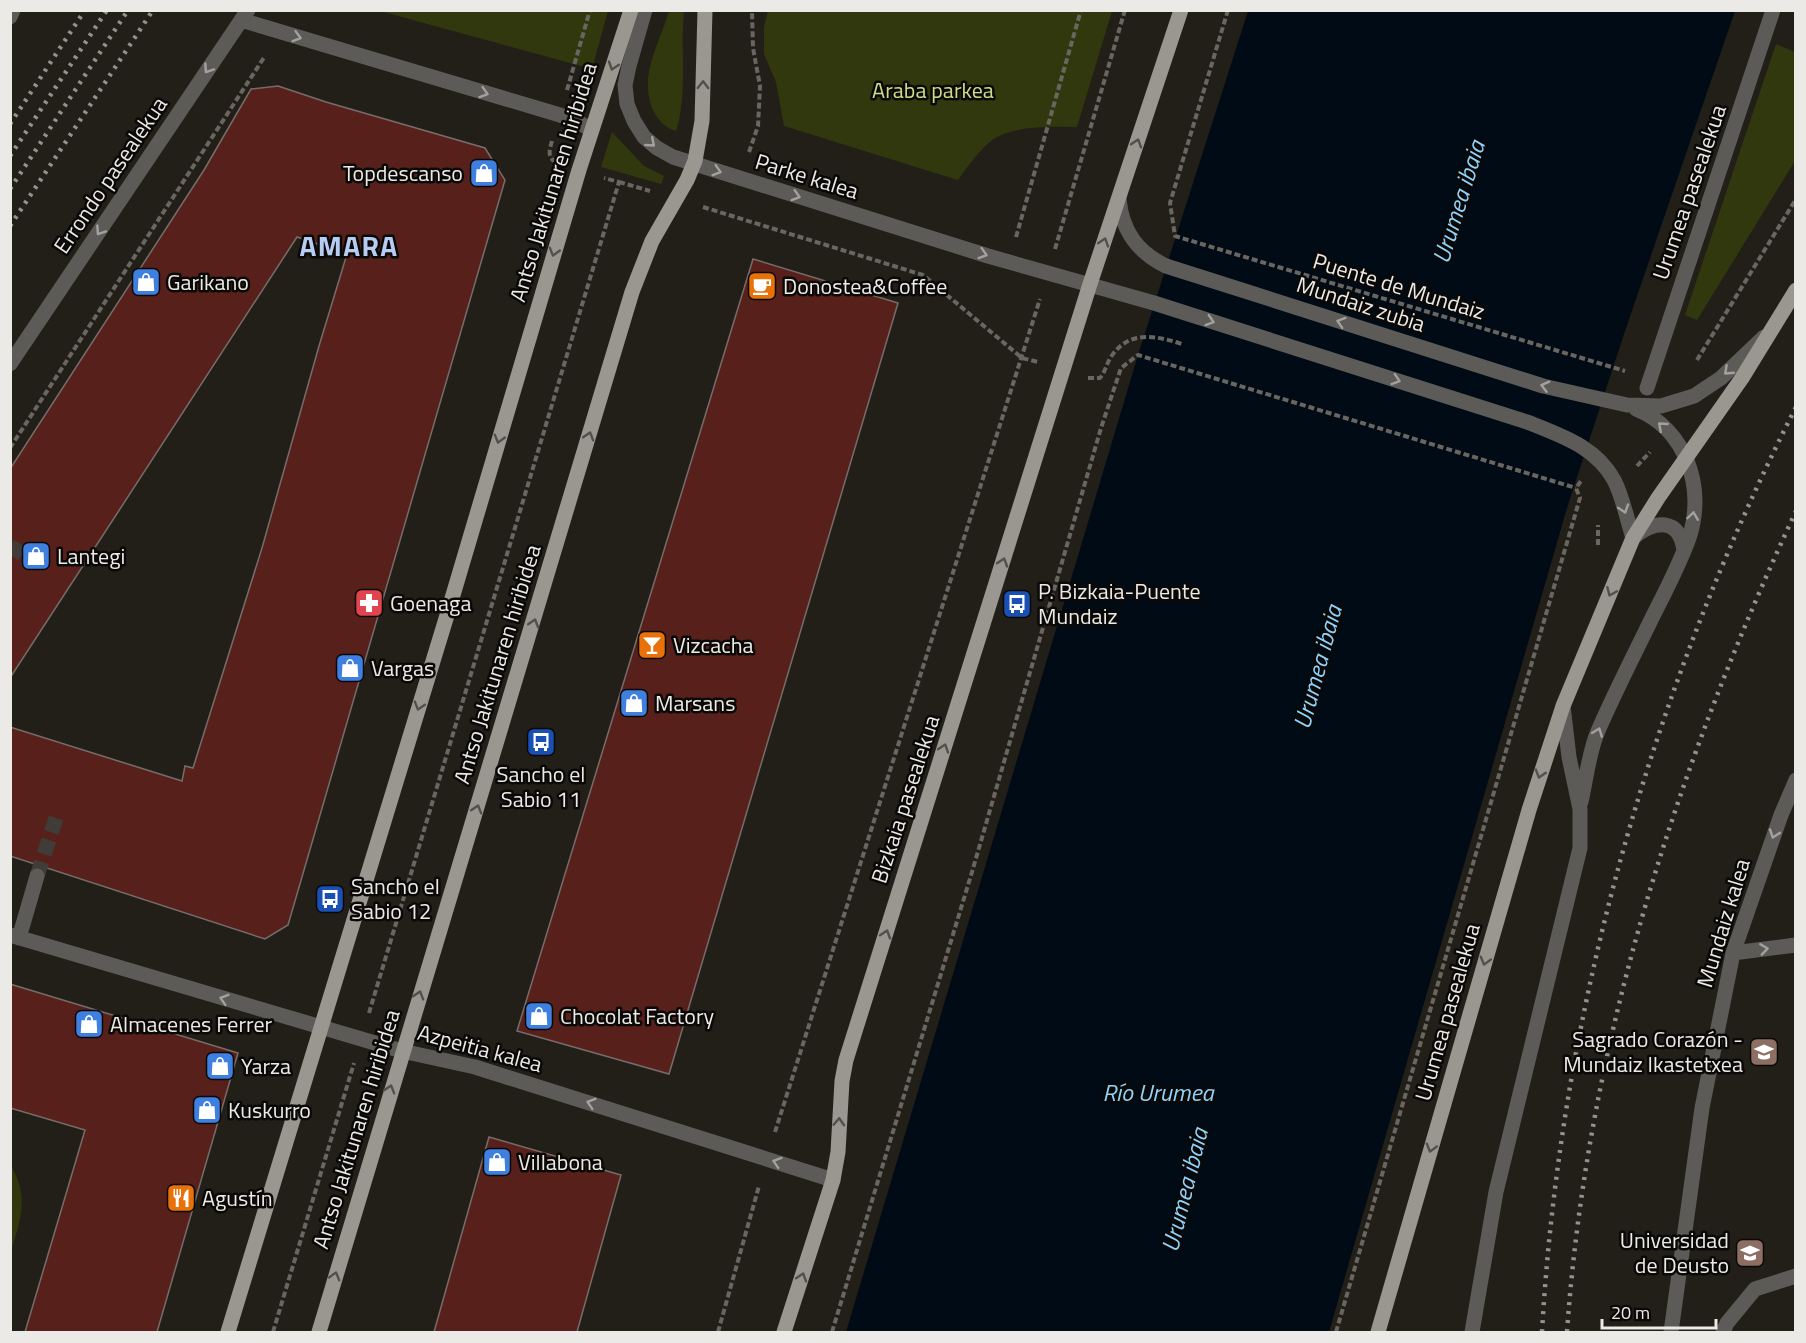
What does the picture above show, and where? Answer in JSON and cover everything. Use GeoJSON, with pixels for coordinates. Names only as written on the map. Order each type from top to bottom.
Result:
{"type":"FeatureCollection","features":[{"type":"Feature","properties":{"kind":"main road","name":"Antso Jakitunaren hiribidea"},"geometry":{"type":"LineString","coordinates":[[228,1332],[451,601],[591,130],[631,10]]}},
{"type":"Feature","properties":{"kind":"main road","name":"Antso Jakitunaren hiribidea"},"geometry":{"type":"LineString","coordinates":[[318,1332],[632,292],[652,241],[677,199],[694,164],[702,121],[705,10]]}},
{"type":"Feature","properties":{"kind":"main road","name":"Bizkaia pasealekua"},"geometry":{"type":"LineString","coordinates":[[784,1332],[833,1180],[838,1152],[842,1081],[846,1060],[1090,284],[1181,10]]}},
{"type":"Feature","properties":{"kind":"main road","name":"Urumea pasealekua"},"geometry":{"type":"LineString","coordinates":[[1378,1332],[1529,810],[1563,706],[1634,538],[1658,498],[1743,378],[1796,290]]}},
{"type":"Feature","properties":{"kind":"street"},"geometry":{"type":"LineString","coordinates":[[10,16],[14,10]]}},
{"type":"Feature","properties":{"kind":"street","name":"Parke kalea"},"geometry":{"type":"LineString","coordinates":[[645,10],[628,66],[625,85],[627,104],[634,121],[644,136],[657,148],[673,157],[694,164],[1008,262],[1090,284]]}},
{"type":"Feature","properties":{"kind":"street","name":"Urumea pasealekua"},"geometry":{"type":"LineString","coordinates":[[1647,388],[1773,10]]}},
{"type":"Feature","properties":{"kind":"street"},"geometry":{"type":"LineString","coordinates":[[244,16],[280,32],[560,115],[591,130]]}},
{"type":"Feature","properties":{"kind":"street","name":"Errondo pasealekua"},"geometry":{"type":"LineString","coordinates":[[10,364],[244,16]]}},
{"type":"Feature","properties":{"kind":"street","name":"Mundaiz zubia"},"geometry":{"type":"LineString","coordinates":[[1119,199],[1124,227],[1132,240],[1152,259],[1166,266],[1543,386],[1627,405]]}},
{"type":"Feature","properties":{"kind":"street"},"geometry":{"type":"LineString","coordinates":[[1090,284],[1530,423],[1586,449],[1602,463],[1614,480],[1634,538],[1651,525],[1661,524],[1678,532],[1683,541],[1684,551]]}},
{"type":"Feature","properties":{"kind":"street"},"geometry":{"type":"LineString","coordinates":[[1627,405],[1661,406],[1694,396],[1721,378],[1771,331]]}},
{"type":"Feature","properties":{"kind":"street"},"geometry":{"type":"LineString","coordinates":[[1472,1332],[1496,1192],[1580,848],[1580,809],[1596,734],[1684,551],[1695,506],[1691,470],[1673,436],[1645,412],[1627,405]]}},
{"type":"Feature","properties":{"kind":"street","name":"Urumea pasealekua"},"geometry":{"type":"LineString","coordinates":[[1563,706],[1569,757],[1580,809]]}},
{"type":"Feature","properties":{"kind":"street","name":"Mundaiz kalea"},"geometry":{"type":"LineString","coordinates":[[1671,1332],[1702,1108],[1733,953],[1781,815],[1796,780]]}},
{"type":"Feature","properties":{"kind":"street"},"geometry":{"type":"LineString","coordinates":[[15,936],[37,876]]}},
{"type":"Feature","properties":{"kind":"street","name":"Azpeitia kalea"},"geometry":{"type":"LineString","coordinates":[[15,936],[402,1051],[475,1067],[833,1180]]}},
{"type":"Feature","properties":{"kind":"street"},"geometry":{"type":"LineString","coordinates":[[1733,953],[1796,945]]}},
{"type":"Feature","properties":{"kind":"street"},"geometry":{"type":"LineString","coordinates":[[1723,1332],[1727,1323],[1755,1289],[1796,1276]]}},
{"type":"Feature","properties":{"kind":"path"},"geometry":{"type":"LineString","coordinates":[[729,215],[758,126],[760,86],[753,48],[752,10]]}},
{"type":"Feature","properties":{"kind":"path"},"geometry":{"type":"LineString","coordinates":[[1008,262],[1081,10]]}},
{"type":"Feature","properties":{"kind":"path"},"geometry":{"type":"LineString","coordinates":[[718,1332],[767,1158],[1022,357],[1125,10]]}},
{"type":"Feature","properties":{"kind":"path","name":"Puente de Mundaiz"},"geometry":{"type":"LineString","coordinates":[[1228,10],[1170,203],[1175,236],[1612,368]]}},
{"type":"Feature","properties":{"kind":"path"},"geometry":{"type":"LineString","coordinates":[[10,448],[280,32]]}},
{"type":"Feature","properties":{"kind":"path"},"geometry":{"type":"LineString","coordinates":[[619,182],[923,275],[1022,357]]}},
{"type":"Feature","properties":{"kind":"path"},"geometry":{"type":"LineString","coordinates":[[1695,362],[1796,199]]}},
{"type":"Feature","properties":{"kind":"path"},"geometry":{"type":"LineString","coordinates":[[832,1332],[972,872],[1101,428],[1121,368],[1138,355],[1575,487],[1580,498],[1336,1332]]}},
{"type":"Feature","properties":{"kind":"path"},"geometry":{"type":"LineString","coordinates":[[1614,480],[1630,471],[1648,455],[1665,427]]}},
{"type":"Feature","properties":{"kind":"path"},"geometry":{"type":"LineString","coordinates":[[1575,487],[1602,463]]}},
{"type":"Feature","properties":{"kind":"green space","name":"Araba parkea"},"geometry":{"type":"Polygon","coordinates":[[[768,10],[1112,11],[1077,127],[1028,128],[999,136],[982,149],[958,180],[784,126],[776,82],[764,54],[764,27],[768,10]]]}},
{"type":"Feature","properties":{"kind":"green space"},"geometry":{"type":"Polygon","coordinates":[[[380,11],[608,11],[592,69],[380,11]]]}},
{"type":"Feature","properties":{"kind":"green space"},"geometry":{"type":"Polygon","coordinates":[[[669,11],[684,11],[682,102],[676,131],[665,126],[655,114],[649,97],[648,85],[652,60],[669,11]]]}},
{"type":"Feature","properties":{"kind":"green space"},"geometry":{"type":"Polygon","coordinates":[[[1776,44],[1795,52],[1795,161],[1697,320],[1685,315],[1776,44]]]}},
{"type":"Feature","properties":{"kind":"green space"},"geometry":{"type":"Polygon","coordinates":[[[612,132],[644,166],[664,176],[661,184],[601,167],[612,132]]]}},
{"type":"Feature","properties":{"kind":"green space"},"geometry":{"type":"Polygon","coordinates":[[[11,1166],[20,1187],[22,1208],[11,1251],[11,1166]]]}},
{"type":"Feature","properties":{"kind":"water","name":"Río Urumea"},"geometry":{"type":"Polygon","coordinates":[[[1248,11],[1735,11],[1567,508],[1329,1332],[846,1332],[1138,355],[1248,11]]]}},
{"type":"Feature","properties":{"kind":"building"},"geometry":{"type":"Polygon","coordinates":[[[278,86],[485,148],[505,180],[288,925],[265,939],[10,856],[10,727],[182,781],[185,766],[193,768],[262,548],[347,254],[297,237],[10,678],[10,469],[204,170],[251,89],[278,86]]]}},
{"type":"Feature","properties":{"kind":"building"},"geometry":{"type":"Polygon","coordinates":[[[753,259],[898,303],[669,1074],[517,1031],[753,259]]]}},
{"type":"Feature","properties":{"kind":"building"},"geometry":{"type":"Polygon","coordinates":[[[10,984],[238,1053],[157,1332],[25,1332],[85,1130],[10,1108],[10,984]]]}},
{"type":"Feature","properties":{"kind":"building"},"geometry":{"type":"Polygon","coordinates":[[[489,1137],[621,1175],[577,1332],[434,1332],[489,1137]]]}},
{"type":"Feature","properties":{"kind":"tunnel"},"geometry":{"type":"LineString","coordinates":[[10,546],[31,560]]}},
{"type":"Feature","properties":{"kind":"tunnel"},"geometry":{"type":"LineString","coordinates":[[37,876],[57,815]]}},
{"type":"Feature","properties":{"kind":"railway"},"geometry":{"type":"LineString","coordinates":[[10,124],[85,10]]}},
{"type":"Feature","properties":{"kind":"railway"},"geometry":{"type":"LineString","coordinates":[[10,156],[107,10]]}},
{"type":"Feature","properties":{"kind":"railway"},"geometry":{"type":"LineString","coordinates":[[10,189],[128,10]]}},
{"type":"Feature","properties":{"kind":"railway"},"geometry":{"type":"LineString","coordinates":[[10,226],[153,10]]}},
{"type":"Feature","properties":{"kind":"railway"},"geometry":{"type":"LineString","coordinates":[[1542,1332],[1552,1213],[1569,1093],[1592,974],[1621,857],[1657,741],[1698,627],[1744,515],[1796,407]]}},
{"type":"Feature","properties":{"kind":"railway"},"geometry":{"type":"LineString","coordinates":[[1567,1332],[1578,1226],[1594,1120],[1616,1015],[1644,912],[1676,809],[1712,708],[1752,609],[1796,511]]}},
{"type":"Feature","properties":{"kind":"place","name":"Topdescanso"},"geometry":{"type":"Point","coordinates":[484,173]}},
{"type":"Feature","properties":{"kind":"place","name":"Garikano"},"geometry":{"type":"Point","coordinates":[146,282]}},
{"type":"Feature","properties":{"kind":"place","name":"Donostea&Coffee"},"geometry":{"type":"Point","coordinates":[762,286]}},
{"type":"Feature","properties":{"kind":"place","name":"Lantegi"},"geometry":{"type":"Point","coordinates":[36,556]}},
{"type":"Feature","properties":{"kind":"place","name":"Goenaga"},"geometry":{"type":"Point","coordinates":[369,603]}},
{"type":"Feature","properties":{"kind":"place","name":"P. Bizkaia-Puente Mundaiz"},"geometry":{"type":"Point","coordinates":[1017,604]}},
{"type":"Feature","properties":{"kind":"place","name":"Vizcacha"},"geometry":{"type":"Point","coordinates":[652,645]}},
{"type":"Feature","properties":{"kind":"place","name":"Vargas"},"geometry":{"type":"Point","coordinates":[350,668]}},
{"type":"Feature","properties":{"kind":"place","name":"Marsans"},"geometry":{"type":"Point","coordinates":[634,703]}},
{"type":"Feature","properties":{"kind":"place","name":"Sancho el Sabio 11"},"geometry":{"type":"Point","coordinates":[541,742]}},
{"type":"Feature","properties":{"kind":"place","name":"Sancho el Sabio 12"},"geometry":{"type":"Point","coordinates":[330,899]}},
{"type":"Feature","properties":{"kind":"place","name":"Chocolat Factory"},"geometry":{"type":"Point","coordinates":[539,1016]}},
{"type":"Feature","properties":{"kind":"place","name":"Almacenes Ferrer"},"geometry":{"type":"Point","coordinates":[89,1024]}},
{"type":"Feature","properties":{"kind":"place","name":"Sagrado Corazón - Mundaiz Ikastetxea"},"geometry":{"type":"Point","coordinates":[1764,1052]}},
{"type":"Feature","properties":{"kind":"place","name":"Yarza"},"geometry":{"type":"Point","coordinates":[220,1066]}},
{"type":"Feature","properties":{"kind":"place","name":"Kuskurro"},"geometry":{"type":"Point","coordinates":[207,1110]}},
{"type":"Feature","properties":{"kind":"place","name":"Villabona"},"geometry":{"type":"Point","coordinates":[497,1162]}},
{"type":"Feature","properties":{"kind":"place","name":"Agustín"},"geometry":{"type":"Point","coordinates":[181,1198]}},
{"type":"Feature","properties":{"kind":"place","name":"Universidad de Deusto"},"geometry":{"type":"Point","coordinates":[1750,1253]}},
{"type":"Feature","properties":{"kind":"district","name":"AMARA"},"geometry":{"type":"Point","coordinates":[349,246]}},
{"type":"Feature","properties":{"kind":"water label","name":"Urumea ibaia"},"geometry":{"type":"Point","coordinates":[1459,202]}},
{"type":"Feature","properties":{"kind":"water label","name":"Urumea ibaia"},"geometry":{"type":"Point","coordinates":[1318,667]}},
{"type":"Feature","properties":{"kind":"water label","name":"Urumea ibaia"},"geometry":{"type":"Point","coordinates":[1185,1190]}}]}
